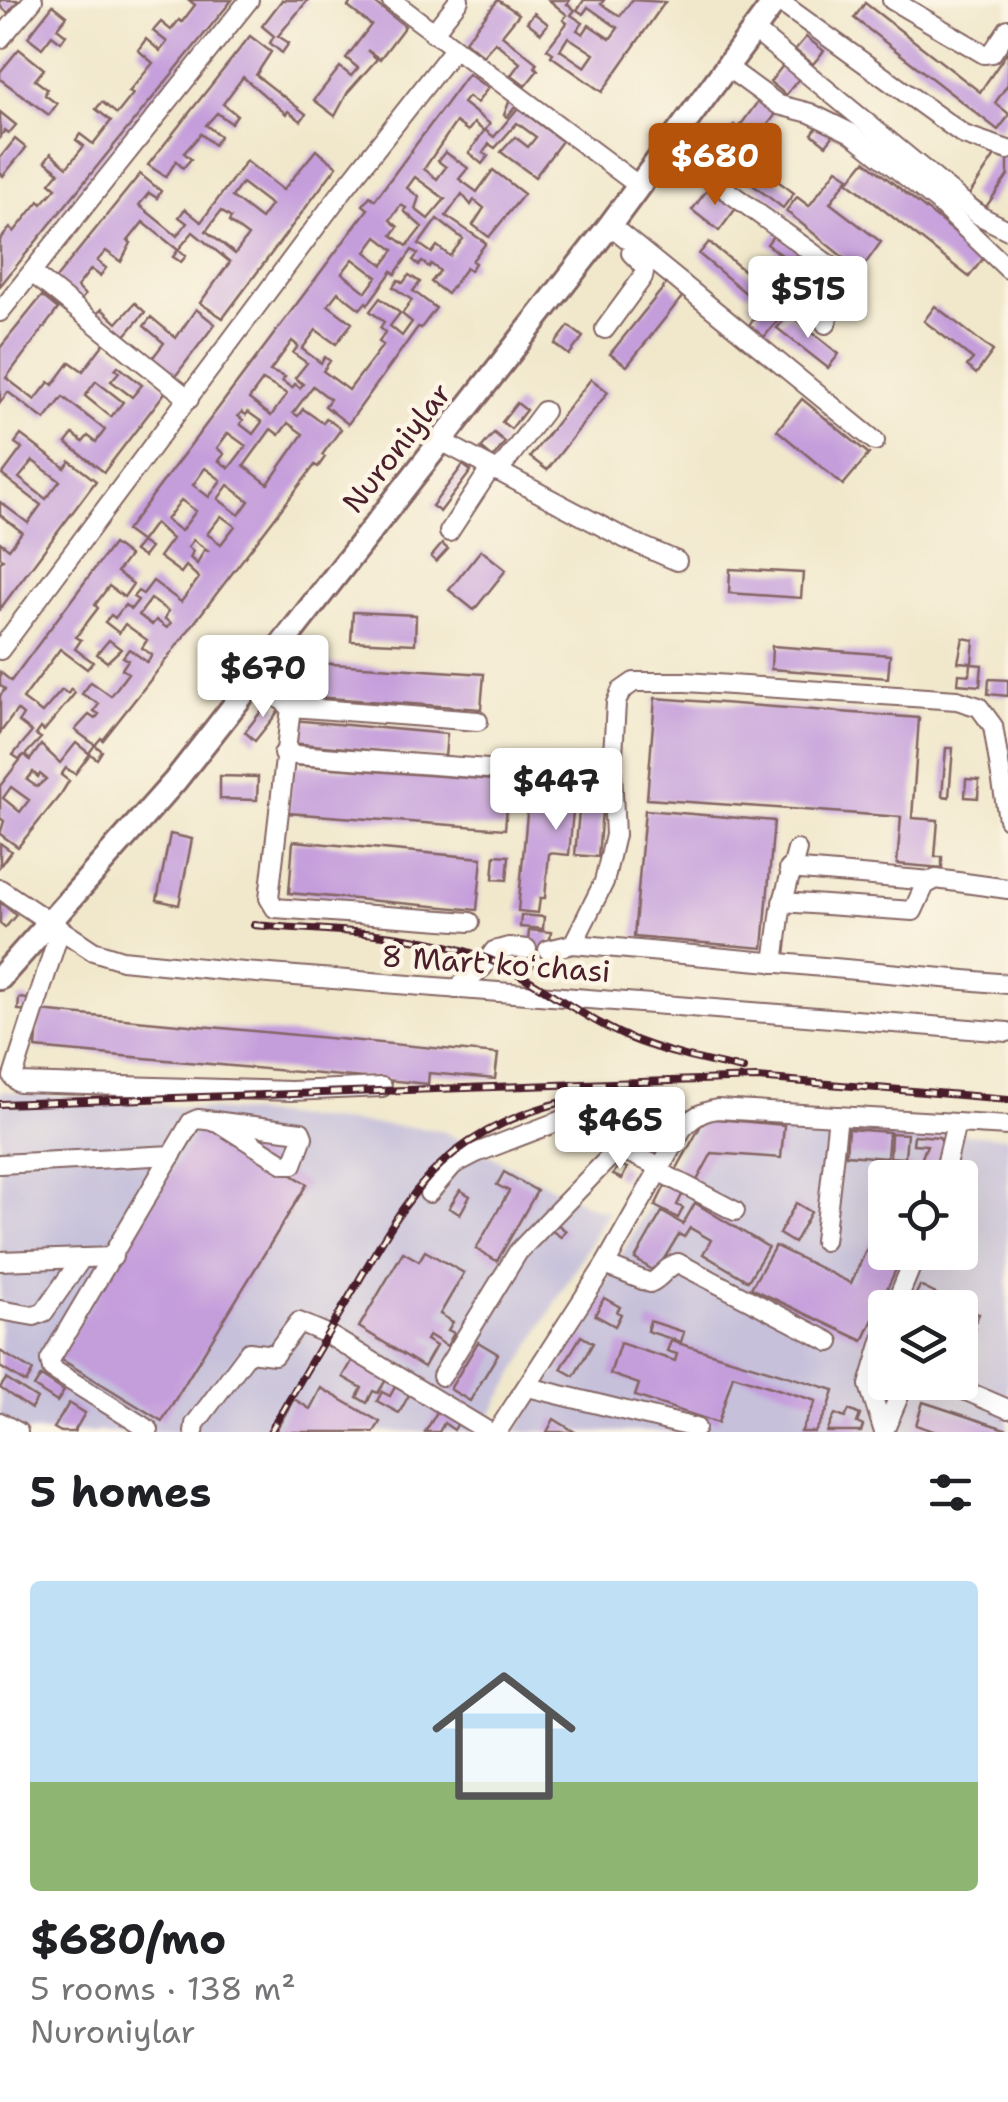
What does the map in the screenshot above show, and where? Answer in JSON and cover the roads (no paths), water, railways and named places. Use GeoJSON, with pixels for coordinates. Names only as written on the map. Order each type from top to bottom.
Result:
{"type":"FeatureCollection","features":[{"type":"Feature","properties":{"kind":"main road","name":"Nuroniylar"},"geometry":{"type":"LineString","coordinates":[[0,978],[55,926],[175,781],[607,229],[776,0]]}},
{"type":"Feature","properties":{"kind":"street"},"geometry":{"type":"LineString","coordinates":[[0,39],[33,0]]}},
{"type":"Feature","properties":{"kind":"street"},"geometry":{"type":"LineString","coordinates":[[0,312],[249,0]]}},
{"type":"Feature","properties":{"kind":"street"},"geometry":{"type":"LineString","coordinates":[[391,0],[638,186]]}},
{"type":"Feature","properties":{"kind":"street"},"geometry":{"type":"LineString","coordinates":[[432,33],[459,0]]}},
{"type":"Feature","properties":{"kind":"street"},"geometry":{"type":"LineString","coordinates":[[776,0],[964,135],[1008,150]]}},
{"type":"Feature","properties":{"kind":"street"},"geometry":{"type":"LineString","coordinates":[[892,0],[984,54],[992,52],[1008,28]]}},
{"type":"Feature","properties":{"kind":"street"},"geometry":{"type":"LineString","coordinates":[[754,30],[980,216],[1008,230]]}},
{"type":"Feature","properties":{"kind":"street"},"geometry":{"type":"LineString","coordinates":[[0,650],[454,49]]}},
{"type":"Feature","properties":{"kind":"street"},"geometry":{"type":"LineString","coordinates":[[727,67],[780,105],[810,113],[851,133],[938,202],[1008,268]]}},
{"type":"Feature","properties":{"kind":"street"},"geometry":{"type":"LineString","coordinates":[[668,148],[836,270],[840,278],[826,324]]}},
{"type":"Feature","properties":{"kind":"street"},"geometry":{"type":"LineString","coordinates":[[605,329],[643,277],[644,266],[607,229]]}},
{"type":"Feature","properties":{"kind":"street"},"geometry":{"type":"LineString","coordinates":[[607,229],[875,441]]}},
{"type":"Feature","properties":{"kind":"street"},"geometry":{"type":"LineString","coordinates":[[32,272],[189,399]]}},
{"type":"Feature","properties":{"kind":"street"},"geometry":{"type":"LineString","coordinates":[[449,532],[544,411]]}},
{"type":"Feature","properties":{"kind":"street"},"geometry":{"type":"LineString","coordinates":[[440,441],[626,539],[677,561]]}},
{"type":"Feature","properties":{"kind":"street"},"geometry":{"type":"LineString","coordinates":[[254,680],[291,707],[478,721]]}},
{"type":"Feature","properties":{"kind":"street"},"geometry":{"type":"LineString","coordinates":[[573,944],[604,882],[615,836],[612,772],[616,703],[621,691],[634,682],[957,700],[979,707],[993,726],[1008,819]]}},
{"type":"Feature","properties":{"kind":"street"},"geometry":{"type":"LineString","coordinates":[[291,707],[270,898],[275,908],[470,922]]}},
{"type":"Feature","properties":{"kind":"street"},"geometry":{"type":"LineString","coordinates":[[283,754],[516,770]]}},
{"type":"Feature","properties":{"kind":"street"},"geometry":{"type":"LineString","coordinates":[[545,767],[612,772]]}},
{"type":"Feature","properties":{"kind":"street"},"geometry":{"type":"LineString","coordinates":[[774,963],[782,902],[797,850]]}},
{"type":"Feature","properties":{"kind":"street"},"geometry":{"type":"LineString","coordinates":[[790,869],[932,881],[955,879],[1008,889]]}},
{"type":"Feature","properties":{"kind":"street"},"geometry":{"type":"LineString","coordinates":[[782,902],[914,911],[925,885],[932,881]]}},
{"type":"Feature","properties":{"kind":"street","name":"8 Mart koʻchasi"},"geometry":{"type":"LineString","coordinates":[[0,889],[93,951],[122,960],[1008,1032]]}},
{"type":"Feature","properties":{"kind":"street"},"geometry":{"type":"LineString","coordinates":[[55,926],[13,1076],[19,1083],[291,1091],[382,1087]]}},
{"type":"Feature","properties":{"kind":"street"},"geometry":{"type":"LineString","coordinates":[[548,950],[573,944],[1008,984]]}},
{"type":"Feature","properties":{"kind":"street"},"geometry":{"type":"LineString","coordinates":[[456,989],[484,967],[494,951],[509,947],[527,949]]}},
{"type":"Feature","properties":{"kind":"street"},"geometry":{"type":"LineString","coordinates":[[429,1193],[453,1165],[476,1153],[609,1102],[654,1108],[682,1130]]}},
{"type":"Feature","properties":{"kind":"street"},"geometry":{"type":"LineString","coordinates":[[194,1432],[195,1424],[249,1352],[274,1355],[299,1322],[327,1334],[493,1432],[528,1387],[605,1265],[682,1130],[702,1112],[1008,1126]]}},
{"type":"Feature","properties":{"kind":"street"},"geometry":{"type":"LineString","coordinates":[[824,1241],[838,1116]]}},
{"type":"Feature","properties":{"kind":"street"},"geometry":{"type":"LineString","coordinates":[[149,1430],[52,1369],[50,1360],[191,1122],[216,1121]]}},
{"type":"Feature","properties":{"kind":"street"},"geometry":{"type":"LineString","coordinates":[[947,1160],[956,1123]]}},
{"type":"Feature","properties":{"kind":"street"},"geometry":{"type":"LineString","coordinates":[[442,1376],[518,1252],[616,1151],[625,1151],[735,1211]]}},
{"type":"Feature","properties":{"kind":"street"},"geometry":{"type":"LineString","coordinates":[[0,1164],[172,1155]]}},
{"type":"Feature","properties":{"kind":"street"},"geometry":{"type":"LineString","coordinates":[[0,1261],[113,1257]]}},
{"type":"Feature","properties":{"kind":"street"},"geometry":{"type":"LineString","coordinates":[[0,1310],[34,1316],[44,1312],[82,1258]]}},
{"type":"Feature","properties":{"kind":"street"},"geometry":{"type":"LineString","coordinates":[[605,1265],[650,1283],[670,1265],[678,1263],[830,1342]]}},
{"type":"Feature","properties":{"kind":"street"},"geometry":{"type":"LineString","coordinates":[[528,1387],[696,1428]]}},
{"type":"Feature","properties":{"kind":"street"},"geometry":{"type":"LineString","coordinates":[[978,1396],[1008,1409]]}},
{"type":"Feature","properties":{"kind":"street"},"geometry":{"type":"LineString","coordinates":[[872,1400],[885,1431]]}},
{"type":"Feature","properties":{"kind":"street"},"geometry":{"type":"LineString","coordinates":[[885,1431],[898,1400]]}},
{"type":"Feature","properties":{"kind":"street"},"geometry":{"type":"LineString","coordinates":[[0,1422],[18,1432]]}},
{"type":"Feature","properties":{"kind":"railway"},"geometry":{"type":"LineString","coordinates":[[254,925],[374,934],[462,950],[507,968],[625,1036],[743,1069]]}},
{"type":"Feature","properties":{"kind":"railway"},"geometry":{"type":"LineString","coordinates":[[0,1104],[757,1078],[1008,1099]]}},
{"type":"Feature","properties":{"kind":"railway"},"geometry":{"type":"LineString","coordinates":[[270,1432],[384,1237],[438,1167],[471,1141],[508,1121],[547,1106],[608,1093]]}}]}
